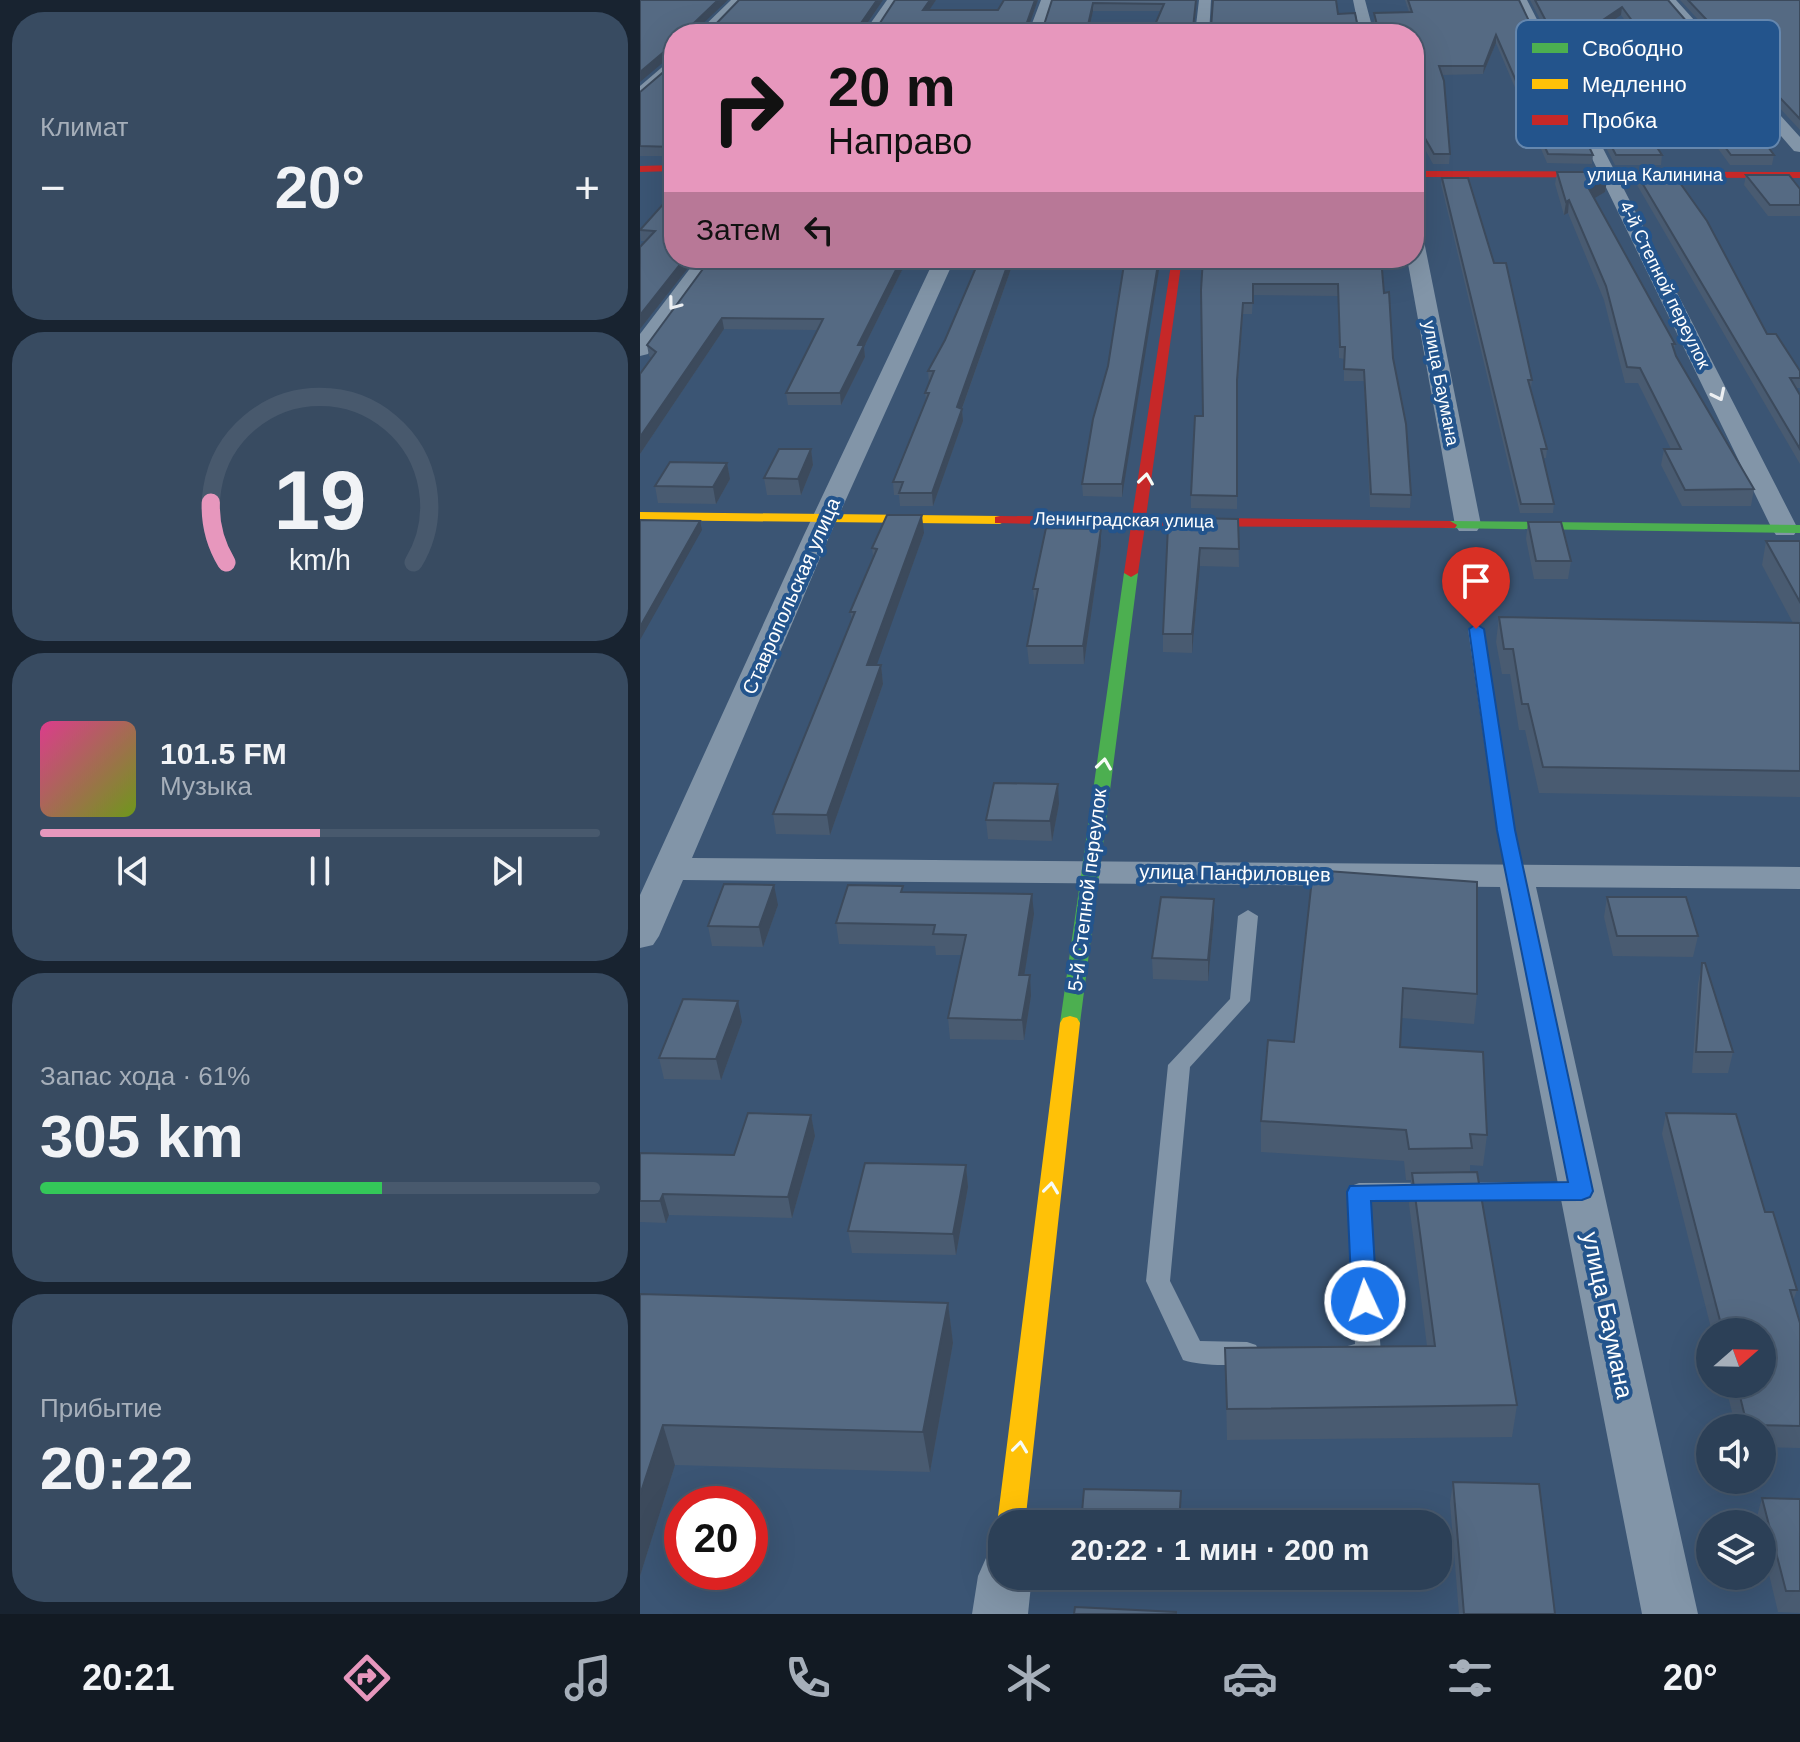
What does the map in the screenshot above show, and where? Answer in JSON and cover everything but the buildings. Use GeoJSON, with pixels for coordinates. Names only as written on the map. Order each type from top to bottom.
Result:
{"type":"FeatureCollection","features":[{"type":"Feature","properties":{"kind":"street"},"geometry":{"type":"LineString","coordinates":[[713,24],[738,0]]}},
{"type":"Feature","properties":{"kind":"street"},"geometry":{"type":"LineString","coordinates":[[877,24],[894,0]]}},
{"type":"Feature","properties":{"kind":"street"},"geometry":{"type":"LineString","coordinates":[[1039,24],[1047,0]]}},
{"type":"Feature","properties":{"kind":"street"},"geometry":{"type":"LineString","coordinates":[[1203,24],[1205,0]]}},
{"type":"Feature","properties":{"kind":"street"},"geometry":{"type":"LineString","coordinates":[[1359,0],[1365,24]]}},
{"type":"Feature","properties":{"kind":"street","name":"4-й Степной переулок"},"geometry":{"type":"LineString","coordinates":[[1521,0],[1531,20]]}},
{"type":"Feature","properties":{"kind":"street"},"geometry":{"type":"LineString","coordinates":[[1669,0],[1687,20]]}},
{"type":"Feature","properties":{"kind":"street"},"geometry":{"type":"LineString","coordinates":[[640,94],[664,71]]}},
{"type":"Feature","properties":{"kind":"street"},"geometry":{"type":"LineString","coordinates":[[1780,125],[1800,147]]}},
{"type":"Feature","properties":{"kind":"street","name":"4-й Степной переулок"},"geometry":{"type":"LineString","coordinates":[[1596,148],[1792,529]]}},
{"type":"Feature","properties":{"kind":"street"},"geometry":{"type":"LineString","coordinates":[[640,169],[664,168]]}},
{"type":"Feature","properties":{"kind":"street","name":"улица Калинина"},"geometry":{"type":"LineString","coordinates":[[1424,174],[1800,175]]}},
{"type":"Feature","properties":{"kind":"street"},"geometry":{"type":"LineString","coordinates":[[640,349],[701,268]]}},
{"type":"Feature","properties":{"kind":"street","name":"Ставропольская улица"},"geometry":{"type":"LineString","coordinates":[[640,936],[825,518],[940,268]]}},
{"type":"Feature","properties":{"kind":"street","name":"5-й Степной переулок"},"geometry":{"type":"LineString","coordinates":[[1013,1510],[1088,871],[1176,268]]}},
{"type":"Feature","properties":{"kind":"street","name":"улица Баумана"},"geometry":{"type":"LineString","coordinates":[[1419,268],[1468,525]]}},
{"type":"Feature","properties":{"kind":"street","name":"Ленинградская улица"},"geometry":{"type":"LineString","coordinates":[[640,516],[1792,529]]}},
{"type":"Feature","properties":{"kind":"street","name":"улица Панфиловцев"},"geometry":{"type":"LineString","coordinates":[[670,869],[1800,878]]}},
{"type":"Feature","properties":{"kind":"street","name":"улица Баумана"},"geometry":{"type":"LineString","coordinates":[[1516,876],[1670,1614]]}},
{"type":"Feature","properties":{"kind":"street"},"geometry":{"type":"LineString","coordinates":[[1000,1614],[1003,1590]]}},
{"type":"Feature","properties":{"kind":"lane"},"geometry":{"type":"LineString","coordinates":[[1476,629],[1516,876]]}},
{"type":"Feature","properties":{"kind":"lane"},"geometry":{"type":"LineString","coordinates":[[1248,916],[1240,1001],[1179,1065],[1158,1281],[1192,1352],[1265,1353]]}},
{"type":"Feature","properties":{"kind":"lane"},"geometry":{"type":"LineString","coordinates":[[1324,1354],[1368,1355],[1359,1192],[1582,1191]]}},
{"type":"Feature","properties":{"kind":"traffic: fast"},"geometry":{"type":"LineString","coordinates":[[1450,525],[1800,529]]}},
{"type":"Feature","properties":{"kind":"traffic: fast"},"geometry":{"type":"LineString","coordinates":[[1070,1023],[1131,573]]}},
{"type":"Feature","properties":{"kind":"traffic: slow"},"geometry":{"type":"LineString","coordinates":[[640,516],[1000,520]]}},
{"type":"Feature","properties":{"kind":"traffic: slow"},"geometry":{"type":"LineString","coordinates":[[1013,1510],[1070,1023]]}},
{"type":"Feature","properties":{"kind":"traffic: jam"},"geometry":{"type":"LineString","coordinates":[[640,169],[664,168]]}},
{"type":"Feature","properties":{"kind":"traffic: jam"},"geometry":{"type":"LineString","coordinates":[[1424,174],[1800,175]]}},
{"type":"Feature","properties":{"kind":"traffic: jam"},"geometry":{"type":"LineString","coordinates":[[1131,573],[1176,268]]}},
{"type":"Feature","properties":{"kind":"traffic: jam"},"geometry":{"type":"LineString","coordinates":[[1000,520],[1450,525]]}},
{"type":"Feature","properties":{"kind":"route"},"geometry":{"type":"LineString","coordinates":[[1365,1301],[1359,1192],[1582,1191],[1506,830],[1476,629]]}}]}
